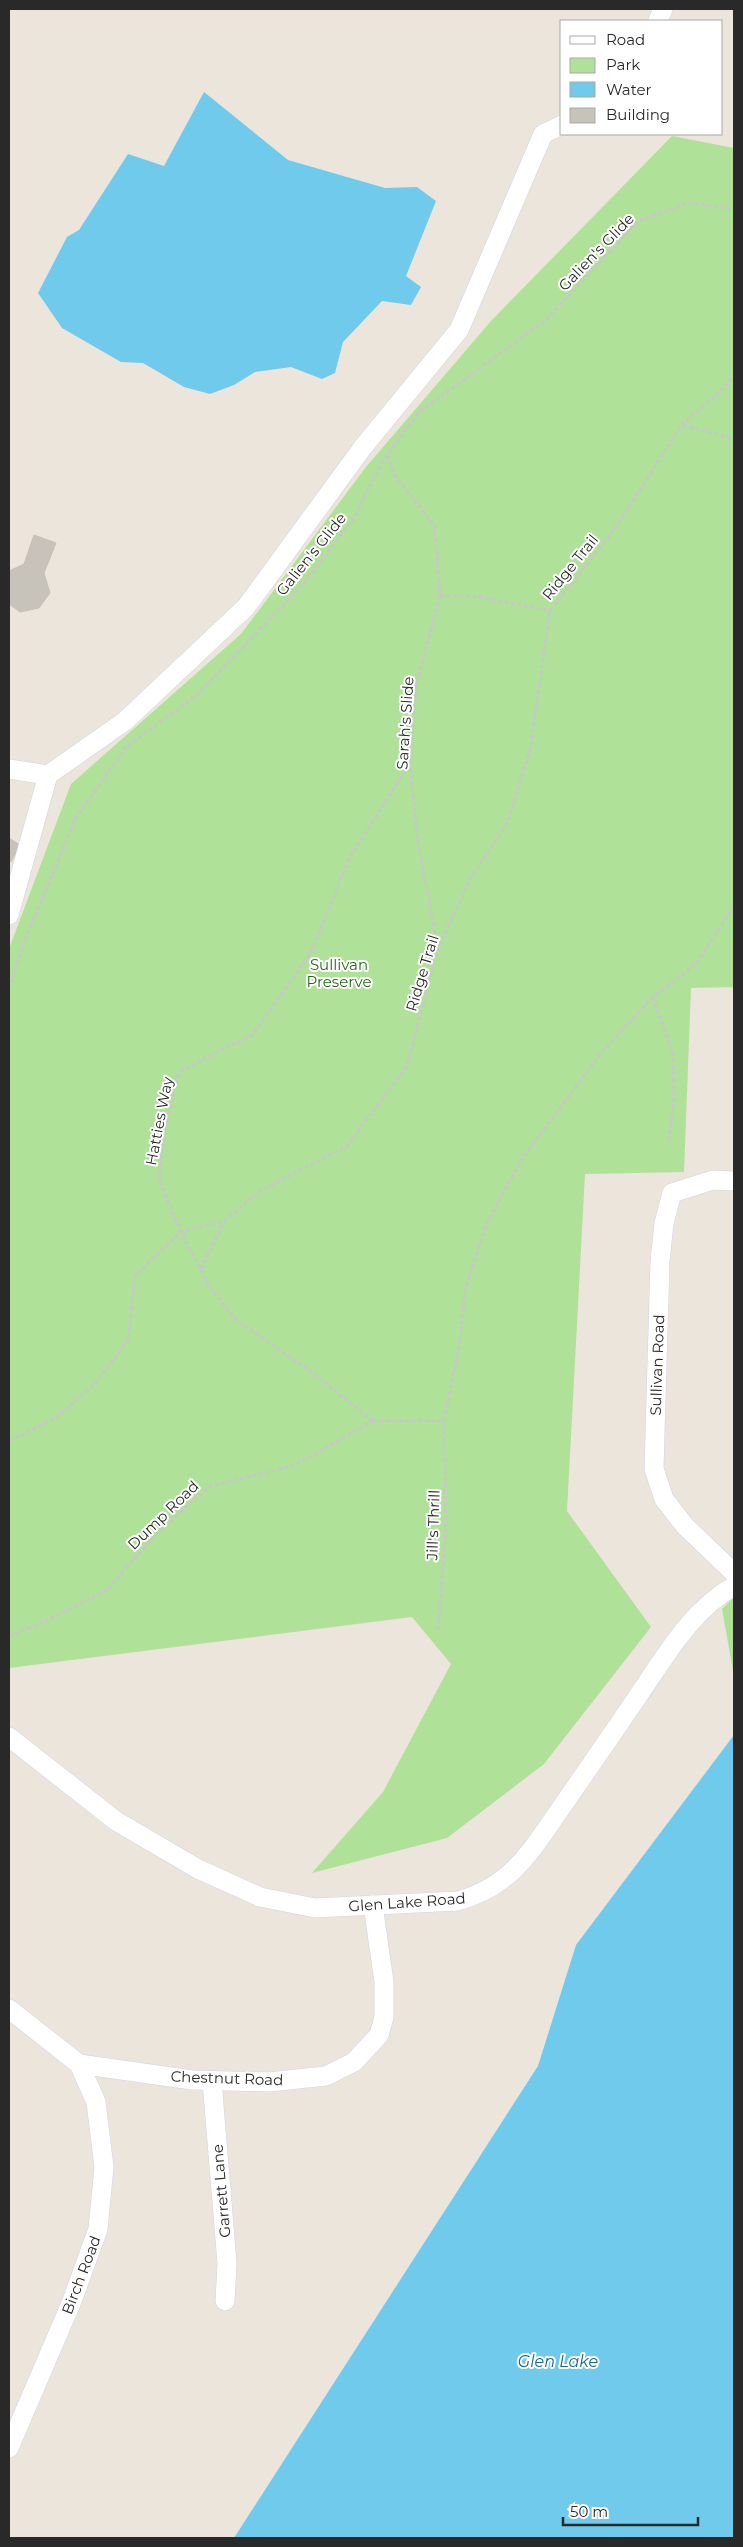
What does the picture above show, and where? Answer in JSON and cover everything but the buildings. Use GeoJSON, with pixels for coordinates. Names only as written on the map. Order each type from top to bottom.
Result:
{"type":"FeatureCollection","features":[{"type":"Feature","properties":{"kind":"street"},"geometry":{"type":"LineString","coordinates":[[9,916],[48,775],[125,721],[246,607],[363,447],[459,330],[543,134],[560,126]]}},
{"type":"Feature","properties":{"kind":"street"},"geometry":{"type":"LineString","coordinates":[[9,769],[48,775]]}},
{"type":"Feature","properties":{"kind":"street","name":"Sullivan Road"},"geometry":{"type":"LineString","coordinates":[[734,1181],[713,1180],[672,1193],[664,1223],[660,1262],[654,1469],[664,1498],[685,1526],[734,1573]]}},
{"type":"Feature","properties":{"kind":"street","name":"Glen Lake Road"},"geometry":{"type":"LineString","coordinates":[[9,1737],[116,1821],[198,1869],[260,1897],[315,1908],[457,1901],[478,1896],[513,1874],[542,1836],[684,1630],[723,1592],[734,1586]]}},
{"type":"Feature","properties":{"kind":"street","name":"Chestnut Road"},"geometry":{"type":"LineString","coordinates":[[79,2064],[192,2080],[270,2082],[326,2076],[354,2062],[379,2035],[384,2017],[384,1982],[373,1905]]}},
{"type":"Feature","properties":{"kind":"street","name":"Birch Road"},"geometry":{"type":"LineString","coordinates":[[9,2009],[79,2064],[96,2102],[104,2168],[98,2229],[72,2301],[9,2448]]}},
{"type":"Feature","properties":{"kind":"street","name":"Garrett Lane"},"geometry":{"type":"LineString","coordinates":[[212,2080],[227,2263],[224,2301]]}},
{"type":"Feature","properties":{"kind":"path","name":"Galien's Glide"},"geometry":{"type":"LineString","coordinates":[[9,989],[56,865],[81,810],[127,746],[197,695],[304,585],[354,520],[387,456],[418,414],[545,321],[638,221],[689,203],[734,209]]}},
{"type":"Feature","properties":{"kind":"path","name":"Ridge Trail"},"geometry":{"type":"LineString","coordinates":[[9,1441],[56,1418],[94,1385],[128,1341],[135,1276],[181,1232],[224,1221],[260,1191],[347,1146],[407,1067],[438,948],[472,876],[508,822],[530,750],[550,611],[615,530],[682,424],[719,393],[734,376]]}},
{"type":"Feature","properties":{"kind":"path"},"geometry":{"type":"LineString","coordinates":[[682,424],[734,439]]}},
{"type":"Feature","properties":{"kind":"path","name":"Sarah's Slide"},"geometry":{"type":"LineString","coordinates":[[387,456],[395,475],[435,527],[440,596],[416,686],[410,764],[417,837],[438,948]]}},
{"type":"Feature","properties":{"kind":"path"},"geometry":{"type":"LineString","coordinates":[[440,596],[480,598],[550,611]]}},
{"type":"Feature","properties":{"kind":"path","name":"Hatties Way"},"geometry":{"type":"LineString","coordinates":[[373,1421],[310,1371],[236,1320],[210,1287],[200,1269],[181,1232],[159,1180],[165,1130],[179,1072],[253,1034],[311,953],[350,857],[410,764]]}},
{"type":"Feature","properties":{"kind":"path","name":"Jill's Thrill"},"geometry":{"type":"LineString","coordinates":[[438,1630],[446,1529],[444,1421],[459,1347],[466,1286],[486,1222],[522,1159],[602,1052],[653,997],[696,964],[734,906]]}},
{"type":"Feature","properties":{"kind":"path"},"geometry":{"type":"LineString","coordinates":[[653,997],[673,1054],[674,1103],[668,1143]]}},
{"type":"Feature","properties":{"kind":"path"},"geometry":{"type":"LineString","coordinates":[[200,1269],[224,1221]]}},
{"type":"Feature","properties":{"kind":"path"},"geometry":{"type":"LineString","coordinates":[[373,1421],[444,1421]]}},
{"type":"Feature","properties":{"kind":"path","name":"Dump Road"},"geometry":{"type":"LineString","coordinates":[[9,1636],[45,1622],[107,1590],[157,1534],[210,1486],[293,1466],[373,1421]]}},
{"type":"Feature","properties":{"kind":"green space","name":"Sullivan Preserve"},"geometry":{"type":"Polygon","coordinates":[[[672,136],[734,148],[734,987],[691,988],[684,1172],[585,1174],[567,1511],[651,1627],[544,1764],[447,1838],[312,1873],[383,1792],[451,1664],[412,1617],[9,1668],[9,949],[71,784],[241,634],[366,467],[491,321],[672,136]]]}},
{"type":"Feature","properties":{"kind":"green space"},"geometry":{"type":"Polygon","coordinates":[[[734,1597],[734,1676],[722,1609],[734,1597]]]}},
{"type":"Feature","properties":{"kind":"water"},"geometry":{"type":"Polygon","coordinates":[[[204,92],[288,160],[385,188],[417,187],[436,201],[406,276],[421,287],[411,305],[382,301],[343,342],[335,373],[322,379],[291,367],[255,372],[234,385],[210,394],[184,387],[143,363],[121,362],[62,328],[38,293],[67,237],[79,230],[128,154],[164,166],[204,92]]]}},
{"type":"Feature","properties":{"kind":"water","name":"Glen Lake"},"geometry":{"type":"Polygon","coordinates":[[[734,1735],[734,2538],[234,2538],[538,2066],[576,1945],[734,1735]]]}}]}
